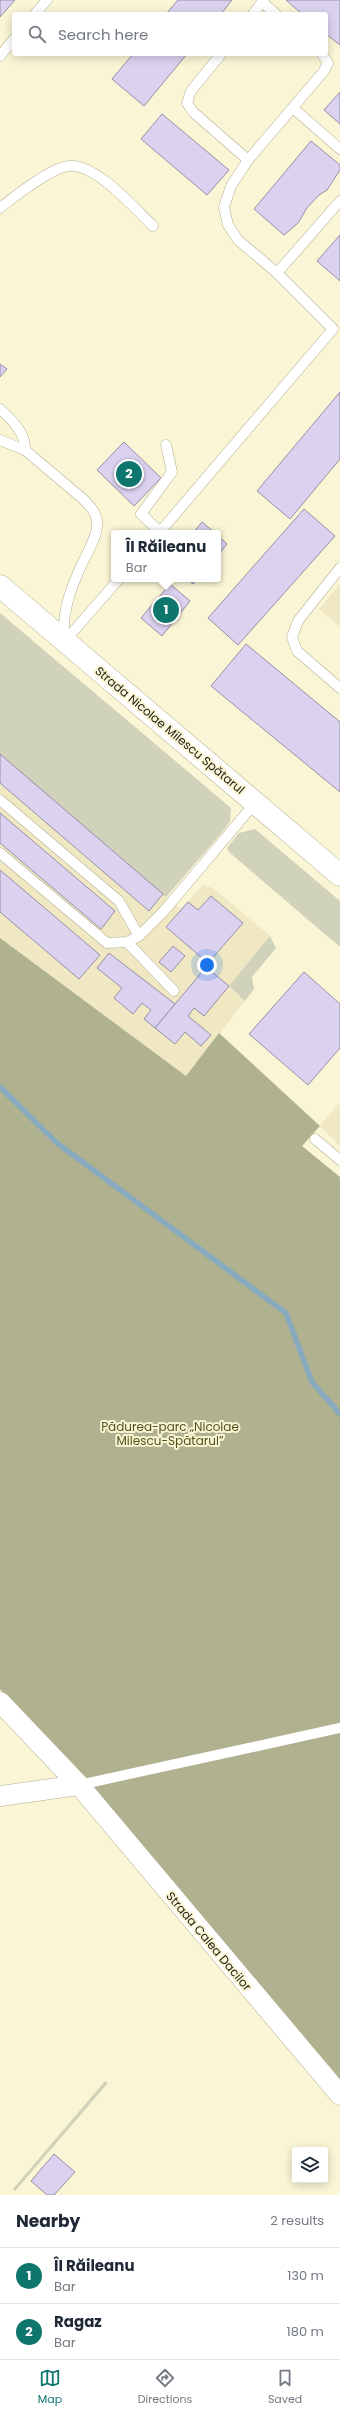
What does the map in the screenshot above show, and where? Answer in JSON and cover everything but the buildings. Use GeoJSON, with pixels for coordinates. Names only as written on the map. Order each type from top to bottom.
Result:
{"type":"FeatureCollection","features":[{"type":"Feature","properties":{"kind":"main road","name":"Strada Nicolae Milescu Spătarul"},"geometry":{"type":"LineString","coordinates":[[0,586],[340,875]]}},
{"type":"Feature","properties":{"kind":"street","name":"Strada Calea Dacilor"},"geometry":{"type":"LineString","coordinates":[[0,1702],[79,1785],[340,2095]]}},
{"type":"Feature","properties":{"kind":"street"},"geometry":{"type":"LineString","coordinates":[[0,1796],[79,1785]]}},
{"type":"Feature","properties":{"kind":"lane"},"geometry":{"type":"LineString","coordinates":[[37,12],[47,0]]}},
{"type":"Feature","properties":{"kind":"lane"},"geometry":{"type":"LineString","coordinates":[[255,12],[263,1],[274,12]]}},
{"type":"Feature","properties":{"kind":"lane"},"geometry":{"type":"LineString","coordinates":[[0,56],[12,41]]}},
{"type":"Feature","properties":{"kind":"lane"},"geometry":{"type":"LineString","coordinates":[[219,56],[191,91],[187,102],[193,112],[248,160]]}},
{"type":"Feature","properties":{"kind":"lane"},"geometry":{"type":"LineString","coordinates":[[162,530],[333,329],[277,273],[238,240],[225,217],[224,207],[231,186],[248,160],[324,71],[328,63],[323,56]]}},
{"type":"Feature","properties":{"kind":"lane"},"geometry":{"type":"LineString","coordinates":[[293,108],[340,149]]}},
{"type":"Feature","properties":{"kind":"lane"},"geometry":{"type":"LineString","coordinates":[[0,208],[59,169],[73,165],[88,171],[106,182],[154,226]]}},
{"type":"Feature","properties":{"kind":"lane"},"geometry":{"type":"LineString","coordinates":[[277,273],[340,201]]}},
{"type":"Feature","properties":{"kind":"lane"},"geometry":{"type":"LineString","coordinates":[[0,409],[15,423],[26,441],[25,450]]}},
{"type":"Feature","properties":{"kind":"lane"},"geometry":{"type":"LineString","coordinates":[[0,440],[25,450],[83,498],[91,506],[96,516],[97,525],[92,542],[76,579],[63,619],[65,641]]}},
{"type":"Feature","properties":{"kind":"lane"},"geometry":{"type":"LineString","coordinates":[[158,530],[141,514],[172,472],[166,445]]}},
{"type":"Feature","properties":{"kind":"lane"},"geometry":{"type":"LineString","coordinates":[[340,568],[298,621],[292,637],[297,651],[340,688]]}},
{"type":"Feature","properties":{"kind":"lane"},"geometry":{"type":"LineString","coordinates":[[65,641],[116,582]]}},
{"type":"Feature","properties":{"kind":"lane"},"geometry":{"type":"LineString","coordinates":[[0,800],[119,901],[139,936]]}},
{"type":"Feature","properties":{"kind":"lane"},"geometry":{"type":"LineString","coordinates":[[0,853],[107,943],[127,942],[139,936],[164,911],[255,803]]}},
{"type":"Feature","properties":{"kind":"lane"},"geometry":{"type":"LineString","coordinates":[[127,942],[174,991]]}},
{"type":"Feature","properties":{"kind":"lane"},"geometry":{"type":"LineString","coordinates":[[315,1139],[340,1160]]}},
{"type":"Feature","properties":{"kind":"lane"},"geometry":{"type":"LineString","coordinates":[[79,1785],[340,1728]]}},
{"type":"Feature","properties":{"kind":"shaded area"},"geometry":{"type":"Polygon","coordinates":[[[340,584],[340,627],[319,609],[340,584]]]}},
{"type":"Feature","properties":{"kind":"shaded area"},"geometry":{"type":"Polygon","coordinates":[[[0,754],[181,909],[203,885],[213,888],[270,936],[229,986],[245,1001],[186,1076],[0,938],[0,754]]]}},
{"type":"Feature","properties":{"kind":"shaded area"},"geometry":{"type":"Polygon","coordinates":[[[340,1102],[340,1146],[320,1126],[340,1102]]]}},
{"type":"Feature","properties":{"kind":"green space"},"geometry":{"type":"Polygon","coordinates":[[[0,613],[231,808],[230,821],[224,830],[166,897],[0,754],[0,613]]]}},
{"type":"Feature","properties":{"kind":"green space"},"geometry":{"type":"Polygon","coordinates":[[[255,829],[340,901],[340,947],[229,852],[227,848],[239,833],[255,829]]]}},
{"type":"Feature","properties":{"kind":"green space"},"geometry":{"type":"Polygon","coordinates":[[[270,936],[276,948],[252,977],[254,989],[245,1001],[229,986],[270,936]]]}},
{"type":"Feature","properties":{"kind":"green space","name":"Pădurea-parc „Nicolae Milescu-Spătarul”"},"geometry":{"type":"Polygon","coordinates":[[[0,938],[186,1076],[219,1033],[320,1126],[302,1146],[340,1177],[340,2079],[98,1794],[0,1689],[0,938]]]}},
{"type":"Feature","properties":{"kind":"green space"},"geometry":{"type":"Polygon","coordinates":[[[105,2081],[108,2083],[15,2191],[13,2189],[105,2081]]]}},
{"type":"Feature","properties":{"kind":"waterway"},"geometry":{"type":"LineString","coordinates":[[0,1087],[57,1143],[286,1313],[312,1382],[340,1414]]}},
{"type":"Feature","properties":{"kind":"place","name":"Ragaz"},"geometry":{"type":"Point","coordinates":[129,474]}},
{"type":"Feature","properties":{"kind":"place","name":"ÎI Răileanu"},"geometry":{"type":"Point","coordinates":[166,610]}}]}
